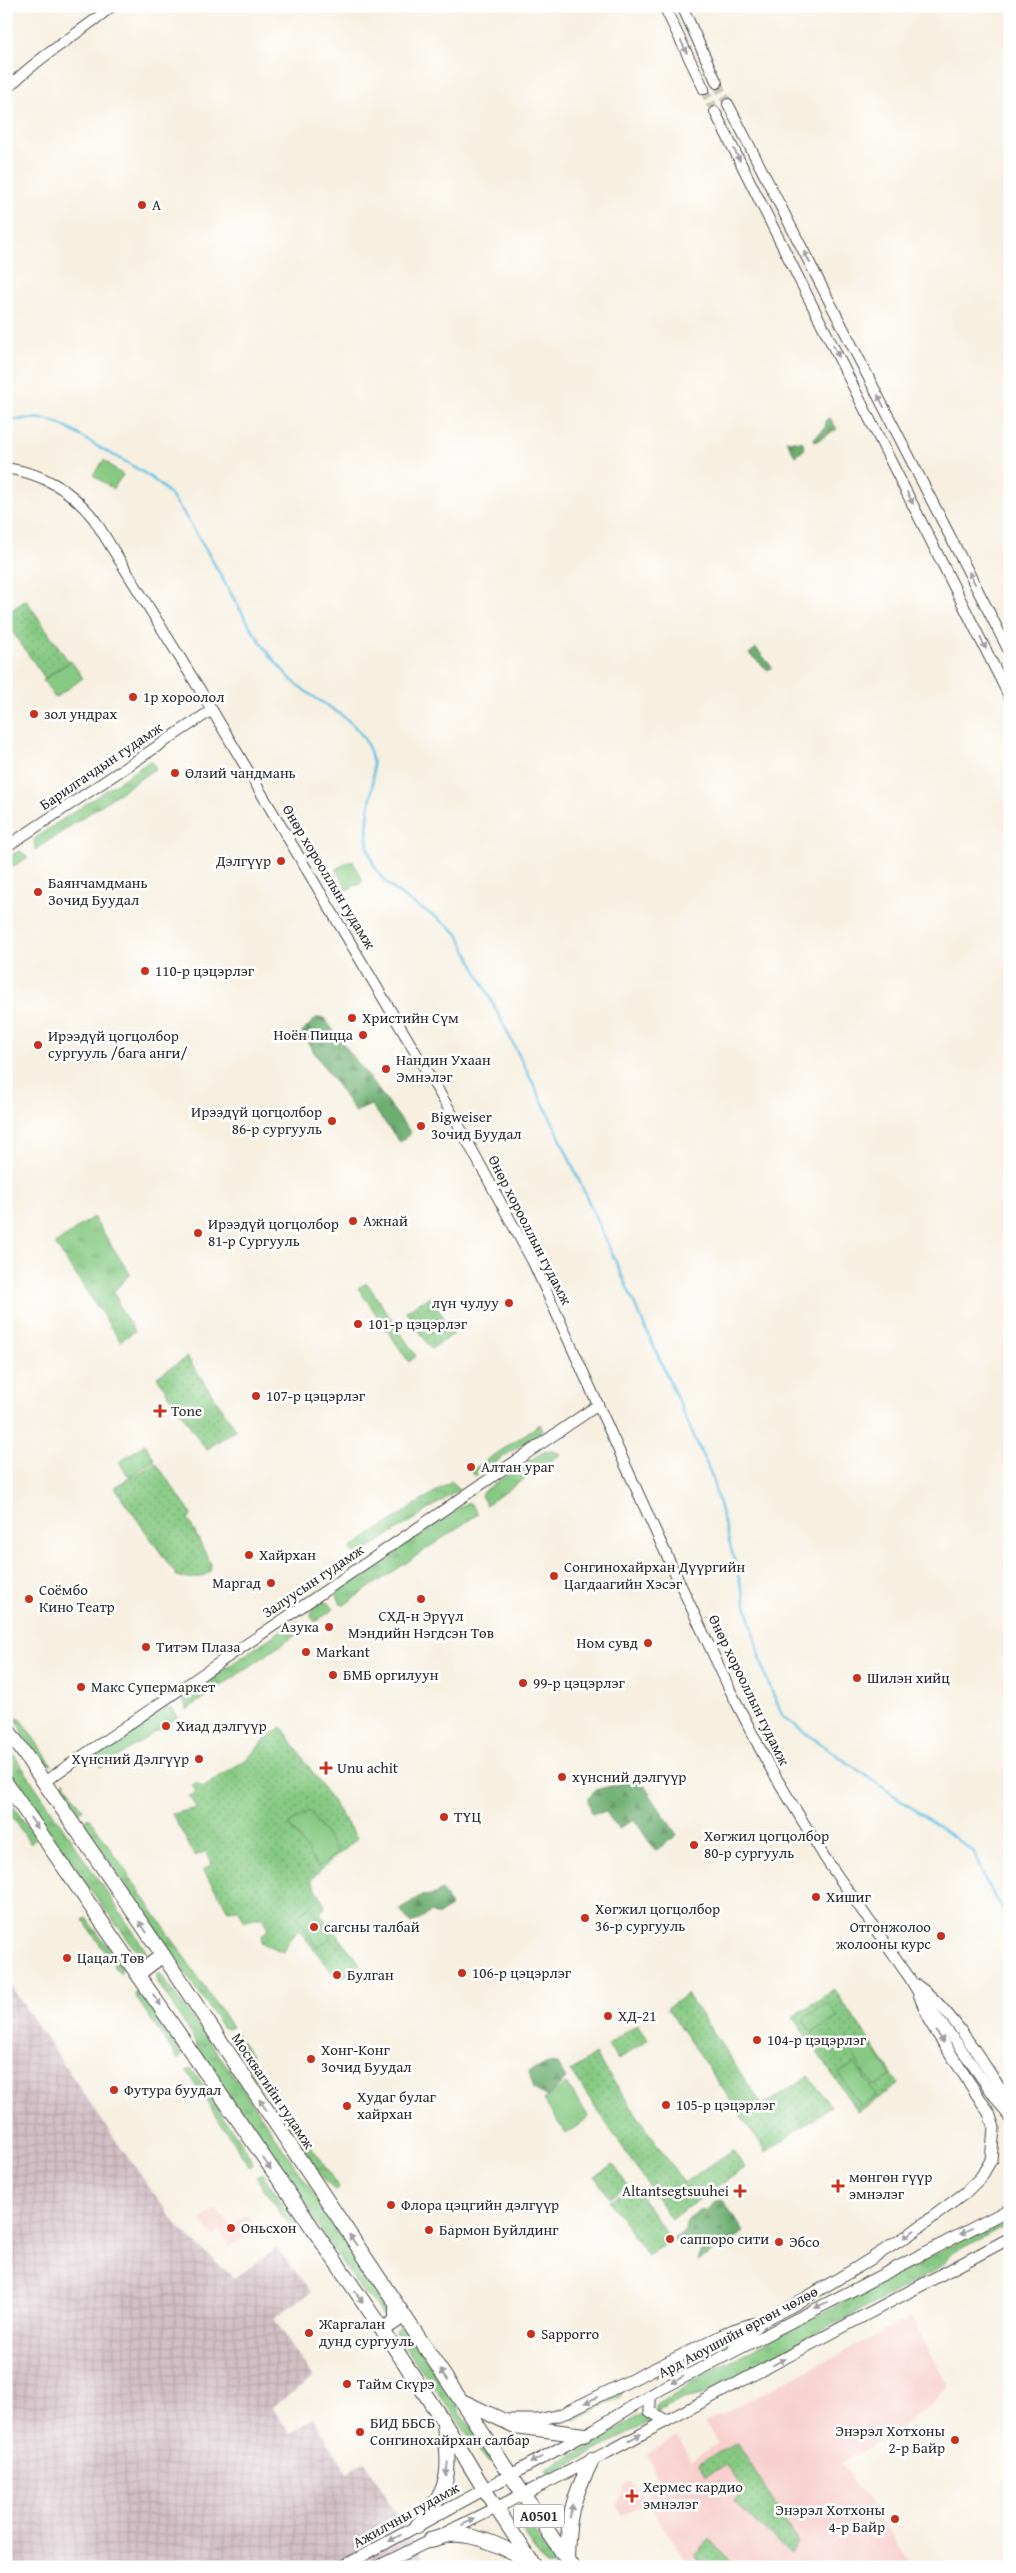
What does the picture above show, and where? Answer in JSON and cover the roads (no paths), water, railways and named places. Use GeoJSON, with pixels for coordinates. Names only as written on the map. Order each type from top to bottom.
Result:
{"type":"FeatureCollection","features":[{"type":"Feature","properties":{"kind":"highway","name":"Москвагийн гудамж"},"geometry":{"type":"LineString","coordinates":[[6,1727],[163,1956],[511,2473]]}},
{"type":"Feature","properties":{"kind":"highway"},"geometry":{"type":"LineString","coordinates":[[6,1783],[139,1973],[305,2220],[380,2326],[443,2420],[484,2489]]}},
{"type":"Feature","properties":{"kind":"highway"},"geometry":{"type":"LineString","coordinates":[[139,1973],[163,1956]]}},
{"type":"Feature","properties":{"kind":"highway"},"geometry":{"type":"LineString","coordinates":[[380,2326],[387,2327],[396,2322],[396,2304]]}},
{"type":"Feature","properties":{"kind":"highway"},"geometry":{"type":"LineString","coordinates":[[461,2400],[499,2420],[534,2430],[584,2435]]}},
{"type":"Feature","properties":{"kind":"highway"},"geometry":{"type":"LineString","coordinates":[[417,2526],[436,2504],[445,2482],[448,2463],[443,2420]]}},
{"type":"Feature","properties":{"kind":"highway"},"geometry":{"type":"LineString","coordinates":[[570,2563],[569,2526],[575,2493],[592,2460]]}},
{"type":"Feature","properties":{"kind":"highway","name":"A0501"},"geometry":{"type":"LineString","coordinates":[[511,2473],[570,2563]]}},
{"type":"Feature","properties":{"kind":"highway","name":"A0501"},"geometry":{"type":"LineString","coordinates":[[484,2489],[535,2567]]}},
{"type":"Feature","properties":{"kind":"highway"},"geometry":{"type":"LineString","coordinates":[[430,2540],[451,2535],[474,2538],[516,2553],[535,2567]]}},
{"type":"Feature","properties":{"kind":"main road"},"geometry":{"type":"LineString","coordinates":[[6,90],[20,76],[71,40],[112,6]]}},
{"type":"Feature","properties":{"kind":"main road"},"geometry":{"type":"LineString","coordinates":[[664,6],[704,89]]}},
{"type":"Feature","properties":{"kind":"main road"},"geometry":{"type":"LineString","coordinates":[[682,6],[717,83]]}},
{"type":"Feature","properties":{"kind":"main road"},"geometry":{"type":"LineString","coordinates":[[728,104],[1010,653]]}},
{"type":"Feature","properties":{"kind":"main road"},"geometry":{"type":"LineString","coordinates":[[715,112],[1010,698]]}},
{"type":"Feature","properties":{"kind":"main road","name":"Өнөр хорооллын гудамж"},"geometry":{"type":"LineString","coordinates":[[6,468],[30,472],[45,478],[79,500],[94,519],[212,710],[458,1124],[533,1262],[727,1683],[768,1764],[825,1858],[916,1989]]}},
{"type":"Feature","properties":{"kind":"main road","name":"Барилгачдын гудамж"},"geometry":{"type":"LineString","coordinates":[[6,847],[212,710]]}},
{"type":"Feature","properties":{"kind":"main road","name":"Залуусын гудамж"},"geometry":{"type":"LineString","coordinates":[[44,1782],[598,1405]]}},
{"type":"Feature","properties":{"kind":"main road"},"geometry":{"type":"LineString","coordinates":[[916,1989],[926,1991],[944,2011],[1010,2103]]}},
{"type":"Feature","properties":{"kind":"main road"},"geometry":{"type":"LineString","coordinates":[[916,1989],[1010,2118]]}},
{"type":"Feature","properties":{"kind":"main road"},"geometry":{"type":"LineString","coordinates":[[499,2420],[537,2420],[555,2417],[733,2330],[762,2321],[800,2302],[910,2234],[965,2193],[982,2177],[991,2160],[994,2128],[989,2113],[930,2022],[916,1989]]}},
{"type":"Feature","properties":{"kind":"main road","name":"Ард Аюушийн өргөн чөлөө"},"geometry":{"type":"LineString","coordinates":[[484,2489],[584,2435],[728,2353],[1010,2209]]}},
{"type":"Feature","properties":{"kind":"main road"},"geometry":{"type":"LineString","coordinates":[[496,2508],[592,2460],[1010,2238]]}},
{"type":"Feature","properties":{"kind":"main road"},"geometry":{"type":"LineString","coordinates":[[728,2353],[762,2321]]}},
{"type":"Feature","properties":{"kind":"main road"},"geometry":{"type":"LineString","coordinates":[[650,2396],[650,2411],[666,2421]]}},
{"type":"Feature","properties":{"kind":"main road","name":"Ажилчны гудамж"},"geometry":{"type":"LineString","coordinates":[[342,2567],[484,2489]]}},
{"type":"Feature","properties":{"kind":"main road","name":"Ажилчны гудамж"},"geometry":{"type":"LineString","coordinates":[[377,2567],[496,2508]]}},
{"type":"Feature","properties":{"kind":"waterway"},"geometry":{"type":"LineString","coordinates":[[6,421],[35,418],[54,422],[136,468],[165,489],[182,511],[263,646],[297,685],[341,715],[360,733],[367,744],[372,760],[373,778],[367,831],[368,849],[375,867],[396,891],[458,934],[556,1129],[711,1474],[765,1675],[783,1717],[973,1851],[987,1884],[1003,1909],[1010,1941]]}},
{"type":"Feature","properties":{"kind":"tunnel"},"geometry":{"type":"LineString","coordinates":[[717,83],[728,104]]}},
{"type":"Feature","properties":{"kind":"tunnel"},"geometry":{"type":"LineString","coordinates":[[704,89],[715,112]]}},
{"type":"Feature","properties":{"kind":"place","name":"A"},"geometry":{"type":"Point","coordinates":[142,205]}},
{"type":"Feature","properties":{"kind":"place","name":"1р хороолол"},"geometry":{"type":"Point","coordinates":[133,697]}},
{"type":"Feature","properties":{"kind":"place","name":"зол ундрах"},"geometry":{"type":"Point","coordinates":[34,714]}},
{"type":"Feature","properties":{"kind":"place","name":"Өлзий чандмань"},"geometry":{"type":"Point","coordinates":[175,773]}},
{"type":"Feature","properties":{"kind":"place","name":"Дэлгүүр"},"geometry":{"type":"Point","coordinates":[281,861]}},
{"type":"Feature","properties":{"kind":"place","name":"Баянчамдмань Зочид Буудал"},"geometry":{"type":"Point","coordinates":[38,892]}},
{"type":"Feature","properties":{"kind":"place","name":"110-р цэцэрлэг"},"geometry":{"type":"Point","coordinates":[145,971]}},
{"type":"Feature","properties":{"kind":"place","name":"Христийн Сүм"},"geometry":{"type":"Point","coordinates":[352,1018]}},
{"type":"Feature","properties":{"kind":"place","name":"Ноён Пицца"},"geometry":{"type":"Point","coordinates":[363,1035]}},
{"type":"Feature","properties":{"kind":"place","name":"Ирээдүй цогцолбор сургууль /бага анги/"},"geometry":{"type":"Point","coordinates":[38,1045]}},
{"type":"Feature","properties":{"kind":"place","name":"Нандин Ухаан Эмнэлэг"},"geometry":{"type":"Point","coordinates":[386,1069]}},
{"type":"Feature","properties":{"kind":"place","name":"Ирээдүй цогцолбор 86-р сургууль"},"geometry":{"type":"Point","coordinates":[332,1121]}},
{"type":"Feature","properties":{"kind":"place","name":"Bigweiser 3очид Буудал"},"geometry":{"type":"Point","coordinates":[421,1126]}},
{"type":"Feature","properties":{"kind":"place","name":"Ажнай"},"geometry":{"type":"Point","coordinates":[353,1221]}},
{"type":"Feature","properties":{"kind":"place","name":"Ирээдүй цогцолбор 81-р Сургууль"},"geometry":{"type":"Point","coordinates":[198,1233]}},
{"type":"Feature","properties":{"kind":"place","name":"лүн чулуу"},"geometry":{"type":"Point","coordinates":[509,1303]}},
{"type":"Feature","properties":{"kind":"place","name":"101-р цэцэрлэг"},"geometry":{"type":"Point","coordinates":[358,1324]}},
{"type":"Feature","properties":{"kind":"place","name":"107-р цэцэрлэг"},"geometry":{"type":"Point","coordinates":[256,1396]}},
{"type":"Feature","properties":{"kind":"place","name":"Tone"},"geometry":{"type":"Point","coordinates":[160,1411]}},
{"type":"Feature","properties":{"kind":"place","name":"Алтан ураг"},"geometry":{"type":"Point","coordinates":[471,1467]}},
{"type":"Feature","properties":{"kind":"place","name":"Хайрхан"},"geometry":{"type":"Point","coordinates":[249,1555]}},
{"type":"Feature","properties":{"kind":"place","name":"Сонгинохайрхан Дүүргийн Цагдаагийн Хэсэг"},"geometry":{"type":"Point","coordinates":[554,1576]}},
{"type":"Feature","properties":{"kind":"place","name":"Маргад"},"geometry":{"type":"Point","coordinates":[271,1583]}},
{"type":"Feature","properties":{"kind":"place","name":"Соёмбо Кино Театр"},"geometry":{"type":"Point","coordinates":[29,1599]}},
{"type":"Feature","properties":{"kind":"place","name":"СХД-н Эрүүл Мэндийн Нэгдсэн Төв"},"geometry":{"type":"Point","coordinates":[421,1599]}},
{"type":"Feature","properties":{"kind":"place","name":"Азука"},"geometry":{"type":"Point","coordinates":[329,1627]}},
{"type":"Feature","properties":{"kind":"place","name":"Ном сувд"},"geometry":{"type":"Point","coordinates":[648,1643]}},
{"type":"Feature","properties":{"kind":"place","name":"Титэм Плаза"},"geometry":{"type":"Point","coordinates":[146,1647]}},
{"type":"Feature","properties":{"kind":"place","name":"Markant"},"geometry":{"type":"Point","coordinates":[306,1652]}},
{"type":"Feature","properties":{"kind":"place","name":"БМБ оргилуун"},"geometry":{"type":"Point","coordinates":[333,1675]}},
{"type":"Feature","properties":{"kind":"place","name":"Шилэн хийц"},"geometry":{"type":"Point","coordinates":[857,1678]}},
{"type":"Feature","properties":{"kind":"place","name":"99-р цэцэрлэг"},"geometry":{"type":"Point","coordinates":[523,1683]}},
{"type":"Feature","properties":{"kind":"place","name":"Макс Супермаркет"},"geometry":{"type":"Point","coordinates":[81,1687]}},
{"type":"Feature","properties":{"kind":"place","name":"Хиад дэлгүүр"},"geometry":{"type":"Point","coordinates":[166,1726]}},
{"type":"Feature","properties":{"kind":"place","name":"Хүнсний Дэлгүүр"},"geometry":{"type":"Point","coordinates":[199,1759]}},
{"type":"Feature","properties":{"kind":"place","name":"Unu achit"},"geometry":{"type":"Point","coordinates":[326,1768]}},
{"type":"Feature","properties":{"kind":"place","name":"хүнсний дэлгүүр"},"geometry":{"type":"Point","coordinates":[562,1777]}},
{"type":"Feature","properties":{"kind":"place","name":"ТҮЦ"},"geometry":{"type":"Point","coordinates":[444,1817]}},
{"type":"Feature","properties":{"kind":"place","name":"Хөгжил цогцолбор 80-р сургууль"},"geometry":{"type":"Point","coordinates":[694,1845]}},
{"type":"Feature","properties":{"kind":"place","name":"Хишиг"},"geometry":{"type":"Point","coordinates":[816,1897]}},
{"type":"Feature","properties":{"kind":"place","name":"Хөгжил цогцолбор 36-р сургууль"},"geometry":{"type":"Point","coordinates":[585,1918]}},
{"type":"Feature","properties":{"kind":"place","name":"сагсны талбай"},"geometry":{"type":"Point","coordinates":[314,1927]}},
{"type":"Feature","properties":{"kind":"place","name":"Отгонжолоо жолооны курс"},"geometry":{"type":"Point","coordinates":[941,1936]}},
{"type":"Feature","properties":{"kind":"place","name":"Цацал Төв"},"geometry":{"type":"Point","coordinates":[67,1958]}},
{"type":"Feature","properties":{"kind":"place","name":"106-р цэцэрлэг"},"geometry":{"type":"Point","coordinates":[462,1973]}},
{"type":"Feature","properties":{"kind":"place","name":"Булган"},"geometry":{"type":"Point","coordinates":[337,1975]}},
{"type":"Feature","properties":{"kind":"place","name":"ХД-21"},"geometry":{"type":"Point","coordinates":[608,2016]}},
{"type":"Feature","properties":{"kind":"place","name":"104-р цэцэрлэг"},"geometry":{"type":"Point","coordinates":[757,2040]}},
{"type":"Feature","properties":{"kind":"place","name":"Хонг-Kонг 3очид Буудал"},"geometry":{"type":"Point","coordinates":[311,2059]}},
{"type":"Feature","properties":{"kind":"place","name":"Футура буудал"},"geometry":{"type":"Point","coordinates":[114,2090]}},
{"type":"Feature","properties":{"kind":"place","name":"105-р цэцэрлэг"},"geometry":{"type":"Point","coordinates":[666,2105]}},
{"type":"Feature","properties":{"kind":"place","name":"Худаг булаг хайрхан"},"geometry":{"type":"Point","coordinates":[347,2106]}},
{"type":"Feature","properties":{"kind":"place","name":"мөнгөн гүүр эмнэлэг"},"geometry":{"type":"Point","coordinates":[838,2186]}},
{"type":"Feature","properties":{"kind":"place","name":"Altantsegtsuuhei"},"geometry":{"type":"Point","coordinates":[740,2191]}},
{"type":"Feature","properties":{"kind":"place","name":"Флора цэцгийн дэлгүүр"},"geometry":{"type":"Point","coordinates":[391,2205]}},
{"type":"Feature","properties":{"kind":"place","name":"Оньсхон"},"geometry":{"type":"Point","coordinates":[231,2228]}},
{"type":"Feature","properties":{"kind":"place","name":"Бармон Буйлдинг"},"geometry":{"type":"Point","coordinates":[429,2230]}},
{"type":"Feature","properties":{"kind":"place","name":"саппоро сити"},"geometry":{"type":"Point","coordinates":[670,2239]}},
{"type":"Feature","properties":{"kind":"place","name":"Эбсо"},"geometry":{"type":"Point","coordinates":[779,2242]}},
{"type":"Feature","properties":{"kind":"place","name":"Жаргалан дунд сургууль"},"geometry":{"type":"Point","coordinates":[309,2333]}},
{"type":"Feature","properties":{"kind":"place","name":"Sapporro"},"geometry":{"type":"Point","coordinates":[531,2334]}},
{"type":"Feature","properties":{"kind":"place","name":"Тайм Скүрэ"},"geometry":{"type":"Point","coordinates":[347,2384]}},
{"type":"Feature","properties":{"kind":"place","name":"БИД ББСБ Сонгинохайрхан салбар"},"geometry":{"type":"Point","coordinates":[360,2432]}},
{"type":"Feature","properties":{"kind":"place","name":"Энэрэл Хотхоны 2-р Байр"},"geometry":{"type":"Point","coordinates":[955,2440]}},
{"type":"Feature","properties":{"kind":"place","name":"Хермес кардио эмнэлэг"},"geometry":{"type":"Point","coordinates":[632,2496]}},
{"type":"Feature","properties":{"kind":"place","name":"Энэрэл Хотхоны 4-р Байр"},"geometry":{"type":"Point","coordinates":[895,2519]}}]}
